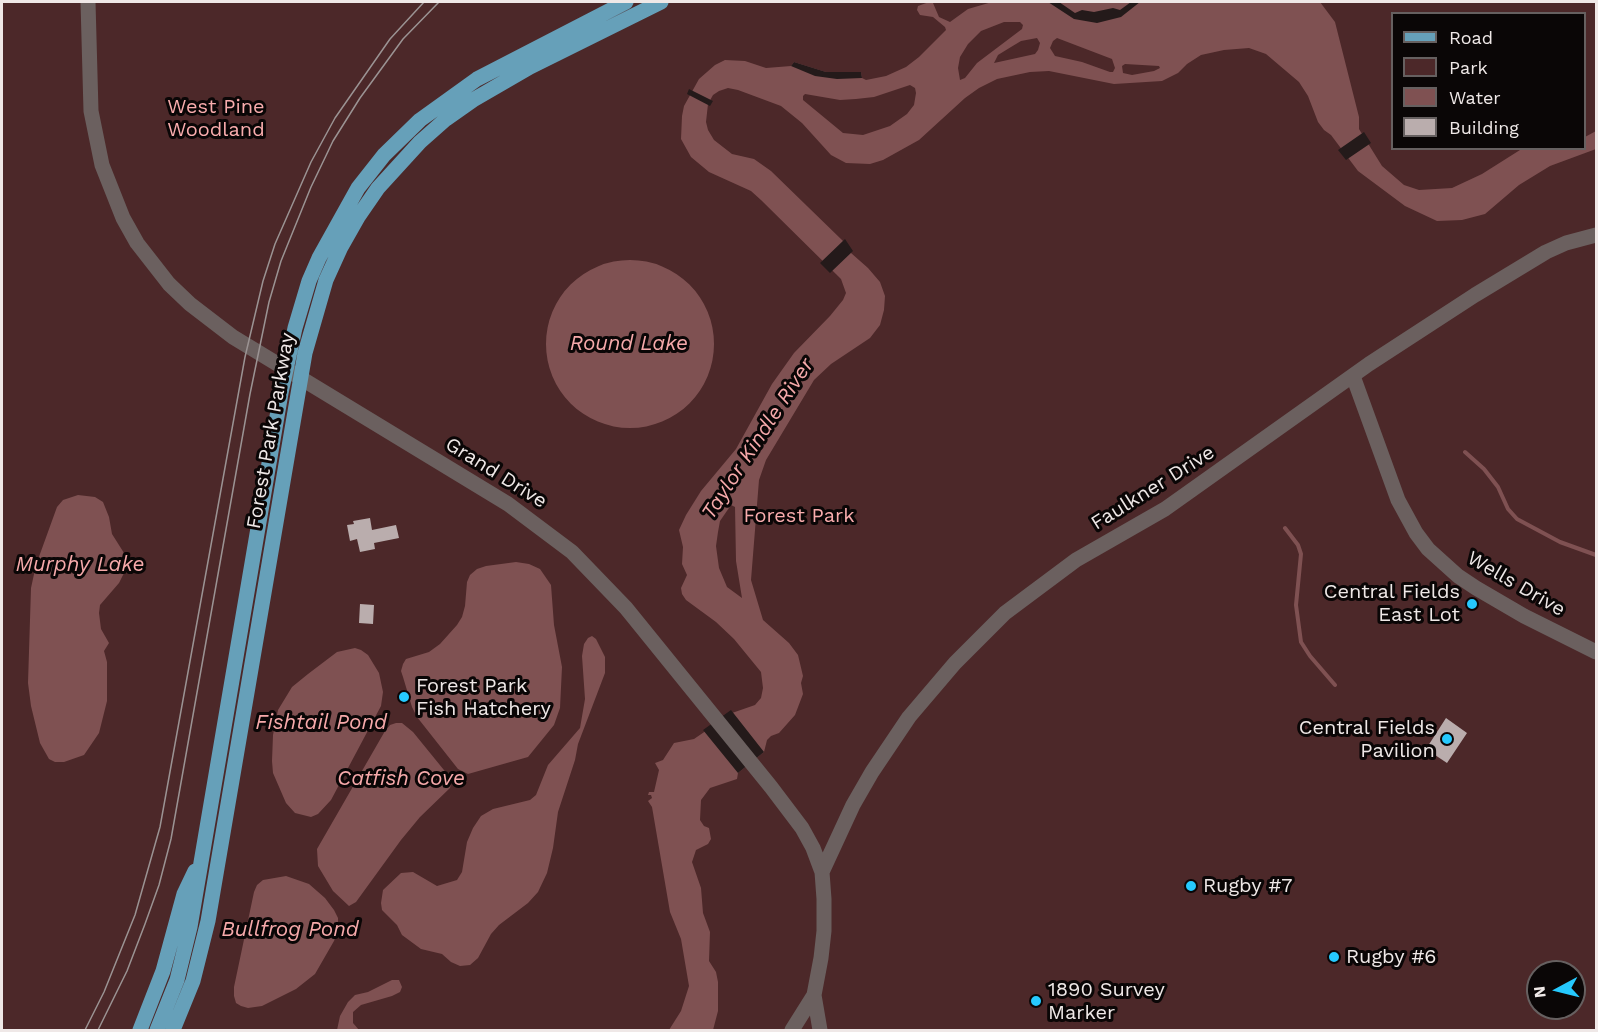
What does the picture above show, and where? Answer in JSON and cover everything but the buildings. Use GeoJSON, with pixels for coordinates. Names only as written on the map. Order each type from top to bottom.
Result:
{"type":"FeatureCollection","features":[{"type":"Feature","properties":{"kind":"main road","name":"Forest Park Parkway"},"geometry":{"type":"LineString","coordinates":[[157,1030],[177,980],[185,950],[281,393],[300,311],[319,258],[358,188],[384,155],[420,120],[477,79],[627,2]]}},
{"type":"Feature","properties":{"kind":"main road","name":"Forest Park Parkway"},"geometry":{"type":"LineString","coordinates":[[173,1030],[193,981],[214,888],[305,353],[326,280],[341,247],[358,217],[378,189],[413,149],[446,119],[473,100],[531,67],[662,2]]}},
{"type":"Feature","properties":{"kind":"main road"},"geometry":{"type":"LineString","coordinates":[[140,1030],[163,971],[184,894],[203,855]]}},
{"type":"Feature","properties":{"kind":"main road"},"geometry":{"type":"LineString","coordinates":[[183,1030],[193,981]]}},
{"type":"Feature","properties":{"kind":"street","name":"Grand Drive"},"geometry":{"type":"LineString","coordinates":[[88,2],[91,111],[96,139],[112,193],[137,243],[169,284],[190,304],[233,337],[508,504],[572,552],[626,608],[752,762],[802,828],[822,872],[824,931],[814,995],[792,1030]]}},
{"type":"Feature","properties":{"kind":"street","name":"Faulkner Drive"},"geometry":{"type":"LineString","coordinates":[[822,872],[872,772],[909,717],[955,663],[1005,613],[1076,560],[1165,509],[1353,376],[1448,313],[1537,257],[1566,243],[1596,235]]}},
{"type":"Feature","properties":{"kind":"street","name":"Wells Drive"},"geometry":{"type":"LineString","coordinates":[[1353,376],[1398,500],[1416,534],[1428,549],[1458,576],[1476,588],[1524,616],[1596,652]]}},
{"type":"Feature","properties":{"kind":"street"},"geometry":{"type":"LineString","coordinates":[[814,995],[820,1030]]}},
{"type":"Feature","properties":{"kind":"green space","name":"Forest Park"},"geometry":{"type":"Polygon","coordinates":[[[2,2],[1596,2],[1596,1030],[2,1030],[2,2]]]}},
{"type":"Feature","properties":{"kind":"water","name":"Taylor Kindle River"},"geometry":{"type":"Polygon","coordinates":[[[992,2],[1320,2],[1335,22],[1359,117],[1359,129],[1382,166],[1404,185],[1419,190],[1452,188],[1482,174],[1520,150],[1586,150],[1586,136],[1596,131],[1596,149],[1550,166],[1519,185],[1485,214],[1462,220],[1437,221],[1405,206],[1358,171],[1331,135],[1318,122],[1308,96],[1299,82],[1266,54],[1249,48],[1201,55],[1178,73],[1162,81],[1114,84],[1049,71],[1030,72],[997,79],[965,98],[919,140],[883,160],[870,164],[846,163],[831,155],[802,123],[781,106],[728,88],[713,95],[708,104],[706,122],[714,140],[732,154],[754,159],[771,171],[868,268],[880,282],[885,296],[880,325],[870,338],[831,364],[814,380],[766,460],[759,480],[751,580],[763,620],[789,643],[798,655],[803,676],[801,683],[803,694],[795,715],[779,733],[767,740],[764,752],[738,773],[737,779],[710,788],[701,800],[700,820],[704,826],[709,828],[711,839],[708,844],[696,850],[692,862],[701,888],[703,913],[710,932],[709,961],[716,972],[718,982],[718,1011],[713,1030],[669,1030],[681,1011],[689,986],[681,939],[670,912],[652,807],[648,801],[652,798],[648,795],[649,792],[654,792],[659,770],[655,763],[663,760],[674,743],[694,739],[732,713],[755,705],[761,698],[763,688],[761,672],[734,639],[716,622],[686,600],[682,594],[681,588],[687,575],[682,564],[683,547],[679,530],[701,491],[736,449],[772,384],[794,353],[830,316],[846,293],[841,279],[751,191],[709,172],[691,157],[681,139],[684,106],[699,79],[715,65],[725,60],[745,61],[766,68],[791,66],[794,62],[826,72],[861,72],[862,78],[866,80],[886,76],[906,67],[946,30],[933,17],[920,15],[917,10],[918,6],[933,3],[939,17],[950,22],[968,9],[992,2]],[[1004,22],[981,31],[968,44],[960,57],[958,68],[960,80],[965,78],[977,63],[1022,29],[1023,25],[1020,22],[1004,22]],[[1037,38],[1021,41],[998,55],[994,63],[1035,54],[1040,43],[1037,38]],[[1057,38],[1050,48],[1055,56],[1110,72],[1113,72],[1115,68],[1112,59],[1057,38]],[[1125,64],[1122,66],[1123,73],[1132,75],[1160,68],[1159,66],[1125,64]],[[910,85],[874,97],[840,100],[805,94],[803,100],[843,133],[863,135],[890,126],[907,114],[914,105],[916,93],[915,88],[910,85]],[[731,505],[720,521],[716,546],[719,568],[727,587],[742,598],[736,561],[735,507],[731,505]]]}},
{"type":"Feature","properties":{"kind":"water","name":"Round Lake"},"geometry":{"type":"Polygon","coordinates":[[[630,260],[662,266],[677,274],[689,285],[700,297],[708,312],[714,344],[708,376],[700,391],[689,403],[677,414],[662,422],[630,428],[598,422],[583,414],[571,403],[560,391],[552,376],[546,344],[552,312],[560,297],[571,285],[583,274],[598,266],[630,260]]]}},
{"type":"Feature","properties":{"kind":"water","name":"Murphy Lake"},"geometry":{"type":"Polygon","coordinates":[[[78,495],[95,497],[103,502],[112,534],[124,553],[124,573],[119,583],[100,605],[101,629],[109,643],[104,651],[107,662],[107,701],[99,733],[84,755],[64,762],[55,762],[49,759],[40,743],[31,706],[28,683],[31,588],[36,565],[57,507],[63,500],[78,495]]]}},
{"type":"Feature","properties":{"kind":"water"},"geometry":{"type":"Polygon","coordinates":[[[516,562],[540,569],[551,585],[554,625],[562,667],[560,708],[554,725],[528,757],[468,774],[458,769],[417,717],[401,671],[406,659],[429,652],[440,644],[457,625],[465,606],[467,582],[470,575],[486,566],[516,562]]]}},
{"type":"Feature","properties":{"kind":"water"},"geometry":{"type":"Polygon","coordinates":[[[592,636],[596,639],[605,657],[605,673],[578,744],[558,812],[547,873],[538,892],[528,903],[499,925],[491,934],[478,958],[470,965],[460,966],[442,954],[421,949],[402,935],[397,925],[382,910],[383,890],[401,873],[413,872],[437,886],[457,880],[462,872],[467,842],[481,816],[493,809],[530,800],[536,795],[548,765],[580,728],[585,699],[582,656],[584,644],[592,636]]]}},
{"type":"Feature","properties":{"kind":"water","name":"Fishtail Pond"},"geometry":{"type":"Polygon","coordinates":[[[355,648],[368,655],[379,673],[383,692],[381,706],[331,800],[318,814],[311,817],[295,813],[286,803],[273,773],[273,735],[278,710],[292,687],[308,674],[337,652],[355,648]]]}},
{"type":"Feature","properties":{"kind":"water","name":"Catfish Cove"},"geometry":{"type":"Polygon","coordinates":[[[402,723],[413,732],[448,775],[450,788],[420,817],[356,902],[349,906],[333,891],[318,866],[317,849],[385,731],[390,725],[402,723]]]}},
{"type":"Feature","properties":{"kind":"water","name":"Bullfrog Pond"},"geometry":{"type":"Polygon","coordinates":[[[286,876],[309,884],[325,898],[338,918],[338,930],[315,974],[296,989],[262,1006],[248,1008],[241,1006],[236,1003],[234,987],[254,892],[263,880],[286,876]]]}},
{"type":"Feature","properties":{"kind":"water"},"geometry":{"type":"Polygon","coordinates":[[[392,980],[399,980],[402,987],[400,992],[361,1005],[353,1012],[353,1023],[359,1030],[337,1030],[340,1016],[355,995],[368,992],[392,980]]]}},
{"type":"Feature","properties":{"kind":"pier"},"geometry":{"type":"Polygon","coordinates":[[[1048,2],[1059,2],[1075,13],[1082,10],[1094,12],[1113,8],[1120,10],[1131,2],[1140,2],[1121,17],[1097,23],[1074,19],[1048,2]]]}},
{"type":"Feature","properties":{"kind":"pier"},"geometry":{"type":"Polygon","coordinates":[[[794,62],[826,72],[861,72],[862,78],[837,79],[815,76],[791,66],[794,62]]]}},
{"type":"Feature","properties":{"kind":"pier"},"geometry":{"type":"Polygon","coordinates":[[[689,89],[713,101],[710,106],[687,94],[689,89]]]}},
{"type":"Feature","properties":{"kind":"pier"},"geometry":{"type":"Polygon","coordinates":[[[1364,132],[1371,143],[1346,160],[1338,150],[1364,132]]]}},
{"type":"Feature","properties":{"kind":"pier"},"geometry":{"type":"Polygon","coordinates":[[[845,239],[853,251],[830,273],[820,263],[845,239]]]}},
{"type":"Feature","properties":{"kind":"pier"},"geometry":{"type":"Polygon","coordinates":[[[731,710],[764,752],[738,773],[703,730],[731,710]]]}},
{"type":"Feature","properties":{"kind":"waterway"},"geometry":{"type":"LineString","coordinates":[[1465,452],[1484,469],[1498,487],[1508,509],[1517,519],[1560,542],[1596,555]]}},
{"type":"Feature","properties":{"kind":"waterway"},"geometry":{"type":"LineString","coordinates":[[1285,528],[1298,545],[1301,554],[1296,605],[1301,642],[1335,685]]}},
{"type":"Feature","properties":{"kind":"tram line"},"geometry":{"type":"LineString","coordinates":[[85,1030],[104,992],[135,915],[160,827],[245,357],[263,281],[275,244],[311,162],[335,118],[390,39],[424,2]]}},
{"type":"Feature","properties":{"kind":"tram line"},"geometry":{"type":"LineString","coordinates":[[98,1030],[127,971],[145,924],[159,885],[171,839],[250,394],[269,302],[281,261],[311,187],[333,141],[360,98],[403,39],[439,2]]}},
{"type":"Feature","properties":{"kind":"place","name":"Central Fields East Lot"},"geometry":{"type":"Point","coordinates":[1472,604]}},
{"type":"Feature","properties":{"kind":"place","name":"Forest Park Fish Hatchery"},"geometry":{"type":"Point","coordinates":[404,697]}},
{"type":"Feature","properties":{"kind":"place","name":"Central Fields Pavilion"},"geometry":{"type":"Point","coordinates":[1447,739]}},
{"type":"Feature","properties":{"kind":"place","name":"Rugby #7"},"geometry":{"type":"Point","coordinates":[1191,886]}},
{"type":"Feature","properties":{"kind":"place","name":"Rugby #6"},"geometry":{"type":"Point","coordinates":[1334,957]}},
{"type":"Feature","properties":{"kind":"place","name":"1890 Survey Marker"},"geometry":{"type":"Point","coordinates":[1036,1001]}},
{"type":"Feature","properties":{"kind":"park label","name":"West Pine Woodland"},"geometry":{"type":"Point","coordinates":[216,118]}}]}
